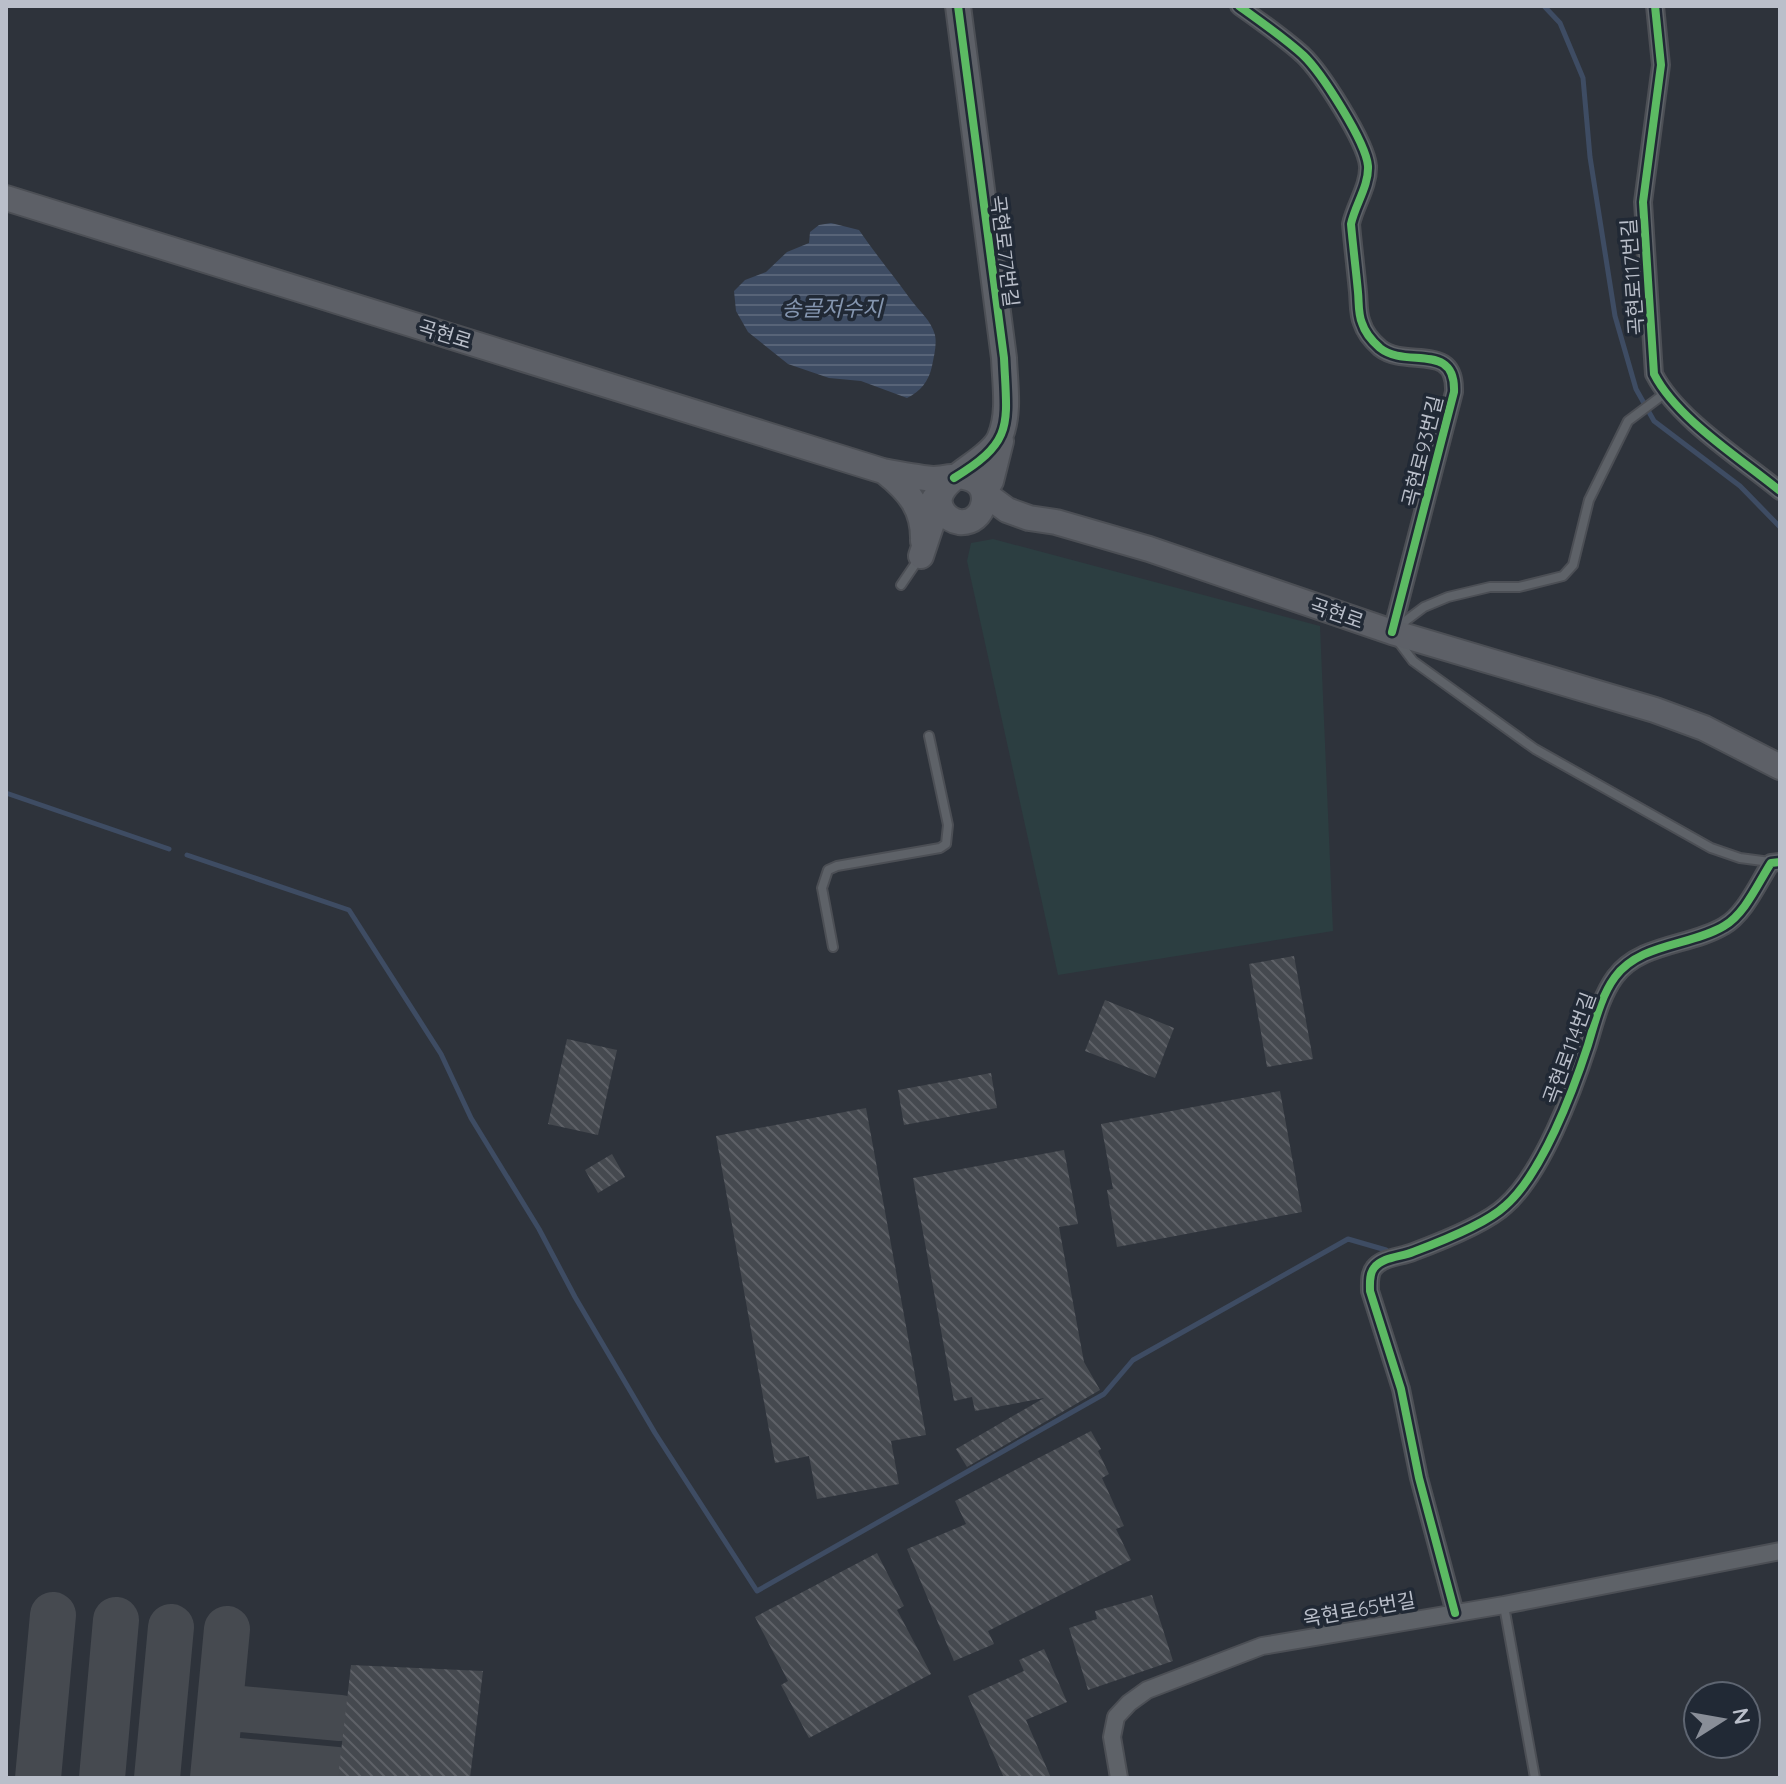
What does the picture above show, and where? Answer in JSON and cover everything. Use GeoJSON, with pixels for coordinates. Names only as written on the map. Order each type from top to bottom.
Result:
{"type":"FeatureCollection","features":[{"type":"Feature","properties":{"kind":"main road","name":"곡현로77번길"},"geometry":{"type":"LineString","coordinates":[[958,6],[1004,358],[1004,423]]}},
{"type":"Feature","properties":{"kind":"main road","name":"곡현로"},"geometry":{"type":"LineString","coordinates":[[6,198],[883,471]]}},
{"type":"Feature","properties":{"kind":"main road"},"geometry":{"type":"LineString","coordinates":[[883,471],[911,473],[954,464],[988,445],[1004,423]]}},
{"type":"Feature","properties":{"kind":"main road"},"geometry":{"type":"LineString","coordinates":[[921,556],[942,488],[994,449],[1004,423]]}},
{"type":"Feature","properties":{"kind":"main road"},"geometry":{"type":"LineString","coordinates":[[921,556],[937,540],[965,526],[983,508],[984,493],[993,473],[1004,423]]}},
{"type":"Feature","properties":{"kind":"main road"},"geometry":{"type":"LineString","coordinates":[[1004,423],[1006,486],[1012,500],[1029,518]]}},
{"type":"Feature","properties":{"kind":"main road"},"geometry":{"type":"LineString","coordinates":[[883,471],[934,479],[954,478]]}},
{"type":"Feature","properties":{"kind":"main road"},"geometry":{"type":"LineString","coordinates":[[883,471],[939,502],[941,509],[952,520],[965,526],[995,518],[1029,518]]}},
{"type":"Feature","properties":{"kind":"main road"},"geometry":{"type":"LineString","coordinates":[[883,471],[910,493],[916,504],[923,525],[921,556]]}},
{"type":"Feature","properties":{"kind":"main road","name":"곡현로"},"geometry":{"type":"LineString","coordinates":[[954,478],[975,481],[984,493],[1007,510],[1029,518],[1056,522],[1149,549],[1392,632],[1655,710],[1704,728],[1780,767]]}},
{"type":"Feature","properties":{"kind":"street","name":"곡현로93번길"},"geometry":{"type":"LineString","coordinates":[[1239,6],[1306,58],[1358,134],[1365,150],[1368,168],[1366,183],[1351,224],[1361,322],[1366,331],[1384,351],[1398,356],[1438,360],[1448,367],[1454,379],[1454,392],[1392,632]]}},
{"type":"Feature","properties":{"kind":"street","name":"곡현로117번길"},"geometry":{"type":"LineString","coordinates":[[1655,6],[1661,65],[1643,202],[1654,374],[1664,394]]}},
{"type":"Feature","properties":{"kind":"street"},"geometry":{"type":"LineString","coordinates":[[1664,394],[1685,415],[1780,491]]}},
{"type":"Feature","properties":{"kind":"street","name":"곡현로114번길"},"geometry":{"type":"LineString","coordinates":[[1455,1613],[1419,1478],[1401,1389],[1370,1291],[1375,1265],[1411,1253],[1505,1207],[1524,1185],[1562,1115],[1604,996],[1616,975],[1632,961],[1653,951],[1725,926],[1739,913],[1775,862]]}},
{"type":"Feature","properties":{"kind":"street","name":"옥현로65번길"},"geometry":{"type":"LineString","coordinates":[[1119,1778],[1112,1737],[1116,1717],[1129,1703],[1147,1690],[1222,1664],[1262,1646],[1504,1605],[1780,1551]]}},
{"type":"Feature","properties":{"kind":"lane"},"geometry":{"type":"LineString","coordinates":[[1664,394],[1628,421],[1589,500],[1573,565],[1563,576],[1519,587],[1490,587],[1448,597],[1424,607],[1392,632],[1413,661],[1535,749],[1711,848],[1740,858],[1775,862]]}},
{"type":"Feature","properties":{"kind":"lane"},"geometry":{"type":"LineString","coordinates":[[901,585],[921,556]]}},
{"type":"Feature","properties":{"kind":"lane"},"geometry":{"type":"LineString","coordinates":[[833,947],[822,888],[828,870],[940,848],[946,844],[948,825],[929,736]]}},
{"type":"Feature","properties":{"kind":"lane"},"geometry":{"type":"LineString","coordinates":[[1504,1605],[1535,1778]]}},
{"type":"Feature","properties":{"kind":"shaded area"},"geometry":{"type":"Polygon","coordinates":[[[993,539],[1320,626],[1333,931],[1058,975],[967,561],[971,543],[993,539]]]}},
{"type":"Feature","properties":{"kind":"water","name":"송골저수지"},"geometry":{"type":"Polygon","coordinates":[[[831,223],[859,230],[933,330],[936,339],[931,371],[916,393],[907,398],[861,381],[829,378],[788,364],[748,332],[736,311],[734,291],[745,280],[766,272],[787,252],[809,243],[810,232],[819,225],[831,223]]]}},
{"type":"Feature","properties":{"kind":"building"},"geometry":{"type":"Polygon","coordinates":[[[1294,956],[1313,1059],[1267,1067],[1249,964],[1294,956]]]}},
{"type":"Feature","properties":{"kind":"building"},"geometry":{"type":"Polygon","coordinates":[[[1105,1000],[1174,1028],[1155,1078],[1085,1051],[1105,1000]]]}},
{"type":"Feature","properties":{"kind":"building"},"geometry":{"type":"Polygon","coordinates":[[[567,1039],[617,1050],[598,1135],[548,1124],[567,1039]]]}},
{"type":"Feature","properties":{"kind":"building"},"geometry":{"type":"Polygon","coordinates":[[[991,1073],[997,1108],[904,1125],[898,1090],[991,1073]]]}},
{"type":"Feature","properties":{"kind":"building"},"geometry":{"type":"Polygon","coordinates":[[[1280,1091],[1302,1212],[1117,1247],[1107,1190],[1113,1189],[1101,1124],[1280,1091]]]}},
{"type":"Feature","properties":{"kind":"building"},"geometry":{"type":"Polygon","coordinates":[[[866,1108],[926,1435],[891,1441],[899,1484],[817,1499],[809,1456],[775,1463],[716,1136],[866,1108]]]}},
{"type":"Feature","properties":{"kind":"building"},"geometry":{"type":"Polygon","coordinates":[[[1064,1150],[1078,1224],[1059,1227],[1084,1362],[1100,1390],[967,1467],[956,1449],[1044,1398],[975,1411],[972,1397],[954,1401],[913,1178],[1064,1150]]]}},
{"type":"Feature","properties":{"kind":"building"},"geometry":{"type":"Polygon","coordinates":[[[612,1154],[625,1177],[598,1193],[585,1170],[612,1154]]]}},
{"type":"Feature","properties":{"kind":"building"},"geometry":{"type":"Polygon","coordinates":[[[1091,1431],[1109,1474],[1102,1478],[1124,1526],[1116,1529],[1131,1560],[988,1631],[994,1644],[954,1661],[907,1549],[966,1524],[955,1501],[1091,1431]]]}},
{"type":"Feature","properties":{"kind":"building"},"geometry":{"type":"Polygon","coordinates":[[[877,1553],[904,1606],[897,1610],[931,1674],[809,1738],[781,1685],[788,1681],[755,1617],[877,1553]]]}},
{"type":"Feature","properties":{"kind":"building"},"geometry":{"type":"Polygon","coordinates":[[[1152,1595],[1173,1661],[1088,1690],[1069,1628],[1097,1619],[1095,1611],[1152,1595]]]}},
{"type":"Feature","properties":{"kind":"building"},"geometry":{"type":"Polygon","coordinates":[[[1044,1649],[1067,1702],[1026,1720],[1051,1778],[1004,1778],[968,1696],[1024,1671],[1019,1660],[1044,1649]]]}},
{"type":"Feature","properties":{"kind":"building"},"geometry":{"type":"Polygon","coordinates":[[[351,1665],[483,1671],[470,1778],[338,1778],[351,1665]]]}},
{"type":"Feature","properties":{"kind":"waterway"},"geometry":{"type":"LineString","coordinates":[[1544,6],[1560,23],[1583,78],[1590,157],[1615,316],[1636,389],[1654,421],[1740,486],[1780,527]]}},
{"type":"Feature","properties":{"kind":"waterway"},"geometry":{"type":"LineString","coordinates":[[6,793],[169,849]]}},
{"type":"Feature","properties":{"kind":"waterway"},"geometry":{"type":"LineString","coordinates":[[187,855],[349,910],[441,1054],[471,1118],[539,1229],[655,1433],[757,1591],[1104,1394],[1133,1360],[1348,1239],[1386,1250]]}},
{"type":"Feature","properties":{"kind":"taxiway"},"geometry":{"type":"LineString","coordinates":[[38,1778],[53,1615]]}},
{"type":"Feature","properties":{"kind":"taxiway"},"geometry":{"type":"LineString","coordinates":[[102,1778],[116,1620]]}},
{"type":"Feature","properties":{"kind":"taxiway"},"geometry":{"type":"LineString","coordinates":[[157,1778],[171,1627]]}},
{"type":"Feature","properties":{"kind":"taxiway"},"geometry":{"type":"LineString","coordinates":[[213,1778],[227,1629]]}},
{"type":"Feature","properties":{"kind":"taxiway"},"geometry":{"type":"LineString","coordinates":[[220,1707],[340,1718]]}},
{"type":"Feature","properties":{"kind":"taxiway"},"geometry":{"type":"LineString","coordinates":[[217,1759],[337,1770]]}},
{"type":"Feature","properties":{"kind":"cycle path"},"geometry":{"type":"LineString","coordinates":[[954,478],[988,453],[1003,429],[1006,416],[1004,358],[958,6]]}},
{"type":"Feature","properties":{"kind":"cycle path"},"geometry":{"type":"LineString","coordinates":[[1239,6],[1303,55],[1331,91],[1360,141],[1368,166],[1351,224],[1359,312],[1369,337],[1391,354],[1438,361],[1447,367],[1452,376],[1454,392],[1392,632]]}},
{"type":"Feature","properties":{"kind":"cycle path"},"geometry":{"type":"LineString","coordinates":[[1655,6],[1661,65],[1643,202],[1654,374],[1664,391],[1693,422],[1780,491]]}},
{"type":"Feature","properties":{"kind":"cycle path"},"geometry":{"type":"LineString","coordinates":[[1455,1613],[1419,1478],[1401,1389],[1370,1291],[1372,1270],[1387,1259],[1461,1232],[1505,1206],[1519,1192],[1555,1131],[1602,1001],[1615,977],[1626,966],[1652,951],[1711,933],[1732,921],[1745,906],[1771,863],[1780,862]]}}]}
